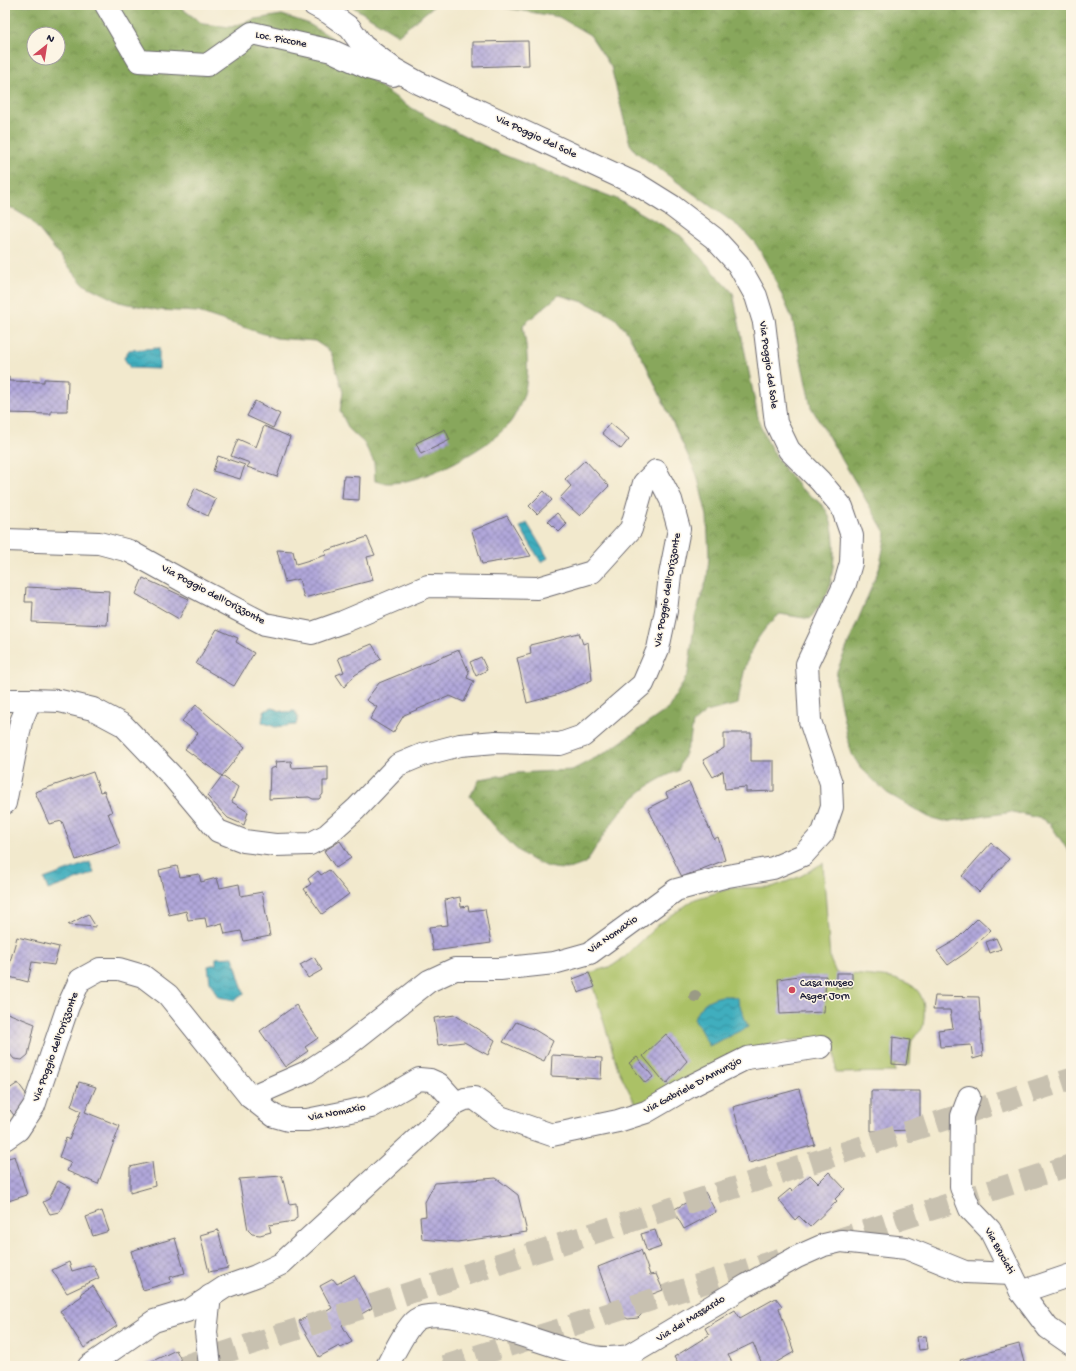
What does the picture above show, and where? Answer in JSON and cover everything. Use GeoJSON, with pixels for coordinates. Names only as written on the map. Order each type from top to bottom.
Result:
{"type":"FeatureCollection","features":[{"type":"Feature","properties":{"kind":"street","name":"Loc. Piccone"},"geometry":{"type":"LineString","coordinates":[[106,5],[139,61],[207,65],[252,33],[332,51],[370,69],[419,83]]}},
{"type":"Feature","properties":{"kind":"street","name":"Via Poggio del Sole"},"geometry":{"type":"LineString","coordinates":[[314,5],[329,13],[350,28],[363,46],[394,69],[419,83],[640,186],[672,206],[714,238],[738,264],[756,296],[764,322],[776,423],[789,450],[820,480],[842,507],[852,536],[851,563],[845,584],[807,664],[810,722],[831,783],[832,807],[823,833],[803,856]]}},
{"type":"Feature","properties":{"kind":"street","name":"Via Poggio dell'Orizzonte"},"geometry":{"type":"LineString","coordinates":[[5,540],[99,543],[129,551],[194,588],[265,624],[312,633],[343,622],[428,586],[538,588],[592,572],[631,529],[644,483],[656,471],[671,500],[679,529],[670,575],[666,611],[658,649],[643,684],[583,736],[560,744],[496,742],[460,745],[422,755],[398,765],[356,809],[327,835],[310,844],[275,845],[244,841],[218,831],[172,776],[123,725],[93,709],[60,701],[5,700]]}},
{"type":"Feature","properties":{"kind":"street"},"geometry":{"type":"LineString","coordinates":[[5,803],[21,722],[30,700]]}},
{"type":"Feature","properties":{"kind":"street","name":"Via Nomaxio"},"geometry":{"type":"LineString","coordinates":[[456,1103],[438,1084],[424,1079],[419,1079],[371,1107],[307,1120],[288,1120],[274,1116],[250,1097],[307,1072],[345,1047],[429,981],[455,969],[500,969],[554,963],[590,953],[676,890],[728,876],[773,868],[803,856]]}},
{"type":"Feature","properties":{"kind":"street","name":"Via Poggio dell'Orizzonte"},"geometry":{"type":"LineString","coordinates":[[5,1139],[18,1130],[34,1106],[68,1006],[80,980],[100,969],[119,969],[143,976],[168,995],[250,1097]]}},
{"type":"Feature","properties":{"kind":"street","name":"Via Gabriele D'Annunzio"},"geometry":{"type":"LineString","coordinates":[[456,1103],[465,1099],[474,1098],[500,1117],[552,1135],[618,1121],[646,1112],[689,1087],[747,1058],[821,1047]]}},
{"type":"Feature","properties":{"kind":"street","name":"Via Bruciati"},"geometry":{"type":"LineString","coordinates":[[969,1097],[962,1116],[961,1187],[970,1209],[990,1230],[1016,1283],[1048,1328],[1071,1344]]}},
{"type":"Feature","properties":{"kind":"street"},"geometry":{"type":"LineString","coordinates":[[89,1366],[154,1321],[190,1310],[225,1287],[256,1276],[280,1264],[456,1103]]}},
{"type":"Feature","properties":{"kind":"street","name":"Via dei Massardo"},"geometry":{"type":"LineString","coordinates":[[387,1366],[403,1337],[416,1320],[433,1315],[479,1322],[548,1346],[594,1357],[612,1359],[628,1356],[746,1285],[824,1245],[841,1240],[906,1248],[965,1272],[1016,1283]]}},
{"type":"Feature","properties":{"kind":"street"},"geometry":{"type":"LineString","coordinates":[[1016,1283],[1071,1275]]}},
{"type":"Feature","properties":{"kind":"street"},"geometry":{"type":"LineString","coordinates":[[210,1296],[206,1332],[210,1366]]}},
{"type":"Feature","properties":{"kind":"green space"},"geometry":{"type":"Polygon","coordinates":[[[5,5],[177,5],[203,24],[231,27],[255,19],[282,15],[307,23],[331,37],[348,54],[363,74],[405,104],[429,118],[501,154],[617,199],[681,236],[733,293],[759,422],[762,430],[770,447],[785,470],[800,488],[823,506],[830,518],[834,539],[834,561],[827,594],[810,619],[780,614],[761,634],[746,666],[738,704],[706,712],[693,723],[690,740],[678,771],[647,787],[624,808],[604,834],[586,863],[573,868],[565,869],[550,867],[536,862],[511,844],[470,796],[480,779],[517,773],[572,770],[605,753],[668,709],[688,674],[695,617],[707,578],[709,557],[707,516],[697,475],[646,365],[627,332],[615,318],[587,303],[559,295],[523,325],[527,353],[527,381],[522,400],[515,416],[509,424],[483,446],[446,467],[407,481],[389,483],[375,481],[374,462],[364,443],[349,429],[340,411],[343,392],[331,352],[315,341],[276,338],[198,312],[158,310],[119,302],[83,284],[30,219],[5,204],[5,5]]]}},
{"type":"Feature","properties":{"kind":"green space"},"geometry":{"type":"Polygon","coordinates":[[[350,5],[435,5],[398,35],[350,5]]]}},
{"type":"Feature","properties":{"kind":"green space"},"geometry":{"type":"Polygon","coordinates":[[[489,5],[1071,5],[1071,855],[1050,824],[1042,819],[1013,812],[943,822],[932,819],[887,793],[860,767],[850,751],[836,681],[837,671],[879,569],[886,534],[811,407],[792,318],[766,260],[755,243],[742,229],[636,152],[630,144],[611,67],[590,35],[559,17],[489,5]]]}},
{"type":"Feature","properties":{"kind":"green space"},"geometry":{"type":"Polygon","coordinates":[[[823,863],[830,959],[836,973],[884,977],[905,982],[913,986],[923,1001],[923,1026],[912,1040],[910,1065],[894,1065],[895,1072],[836,1073],[834,1038],[785,1041],[751,1048],[637,1107],[618,1069],[589,973],[612,966],[625,957],[659,924],[695,899],[732,888],[772,887],[799,877],[823,863]]]}},
{"type":"Feature","properties":{"kind":"water"},"geometry":{"type":"Polygon","coordinates":[[[159,348],[159,369],[130,368],[124,358],[129,350],[159,348]]]}},
{"type":"Feature","properties":{"kind":"water"},"geometry":{"type":"Polygon","coordinates":[[[527,523],[548,558],[541,562],[520,527],[527,523]]]}},
{"type":"Feature","properties":{"kind":"water"},"geometry":{"type":"Polygon","coordinates":[[[272,708],[284,712],[295,711],[298,717],[296,725],[275,727],[262,722],[264,711],[272,708]]]}},
{"type":"Feature","properties":{"kind":"water"},"geometry":{"type":"Polygon","coordinates":[[[90,862],[94,873],[48,890],[44,879],[90,862]]]}},
{"type":"Feature","properties":{"kind":"water"},"geometry":{"type":"Polygon","coordinates":[[[233,957],[244,994],[235,1000],[218,997],[210,982],[208,966],[216,964],[216,958],[233,957]]]}},
{"type":"Feature","properties":{"kind":"water"},"geometry":{"type":"Polygon","coordinates":[[[722,996],[732,996],[737,998],[748,1027],[709,1046],[694,1018],[705,1003],[722,996]]]}},
{"type":"Feature","properties":{"kind":"building"},"geometry":{"type":"Polygon","coordinates":[[[528,41],[529,65],[473,67],[473,42],[528,41]]]}},
{"type":"Feature","properties":{"kind":"building"},"geometry":{"type":"Polygon","coordinates":[[[5,377],[9,377],[9,381],[44,382],[44,379],[68,380],[67,411],[51,411],[51,414],[5,413],[5,377]]]}},
{"type":"Feature","properties":{"kind":"building"},"geometry":{"type":"Polygon","coordinates":[[[255,401],[280,414],[273,428],[247,416],[255,401]]]}},
{"type":"Feature","properties":{"kind":"building"},"geometry":{"type":"Polygon","coordinates":[[[610,423],[629,439],[621,449],[602,433],[610,423]]]}},
{"type":"Feature","properties":{"kind":"building"},"geometry":{"type":"Polygon","coordinates":[[[264,426],[290,437],[277,477],[247,467],[250,463],[231,456],[238,439],[256,447],[264,426]]]}},
{"type":"Feature","properties":{"kind":"building"},"geometry":{"type":"Polygon","coordinates":[[[445,429],[450,440],[421,454],[416,443],[445,429]]]}},
{"type":"Feature","properties":{"kind":"building"},"geometry":{"type":"Polygon","coordinates":[[[218,456],[245,465],[240,479],[213,471],[218,456]]]}},
{"type":"Feature","properties":{"kind":"building"},"geometry":{"type":"Polygon","coordinates":[[[585,460],[609,486],[580,516],[560,498],[571,486],[565,479],[585,460]]]}},
{"type":"Feature","properties":{"kind":"building"},"geometry":{"type":"Polygon","coordinates":[[[344,476],[360,477],[359,500],[342,499],[344,476]]]}},
{"type":"Feature","properties":{"kind":"building"},"geometry":{"type":"Polygon","coordinates":[[[195,488],[216,499],[208,516],[187,506],[195,488]]]}},
{"type":"Feature","properties":{"kind":"building"},"geometry":{"type":"Polygon","coordinates":[[[544,491],[552,500],[537,514],[529,506],[544,491]]]}},
{"type":"Feature","properties":{"kind":"building"},"geometry":{"type":"Polygon","coordinates":[[[557,513],[567,524],[559,532],[548,521],[557,513]]]}},
{"type":"Feature","properties":{"kind":"building"},"geometry":{"type":"Polygon","coordinates":[[[507,516],[531,556],[482,564],[472,531],[507,516]]]}},
{"type":"Feature","properties":{"kind":"building"},"geometry":{"type":"Polygon","coordinates":[[[367,537],[375,555],[367,557],[373,580],[304,598],[299,579],[285,582],[277,550],[293,551],[296,564],[326,555],[325,551],[367,537]]]}},
{"type":"Feature","properties":{"kind":"building"},"geometry":{"type":"Polygon","coordinates":[[[143,578],[189,599],[179,619],[136,594],[143,578]]]}},
{"type":"Feature","properties":{"kind":"building"},"geometry":{"type":"Polygon","coordinates":[[[26,587],[109,591],[107,625],[32,622],[33,602],[25,602],[26,587]]]}},
{"type":"Feature","properties":{"kind":"building"},"geometry":{"type":"Polygon","coordinates":[[[217,629],[238,638],[236,642],[254,653],[234,686],[196,664],[217,629]]]}},
{"type":"Feature","properties":{"kind":"building"},"geometry":{"type":"Polygon","coordinates":[[[579,633],[583,644],[588,642],[592,680],[556,695],[527,703],[517,658],[531,654],[530,645],[579,633]]]}},
{"type":"Feature","properties":{"kind":"building"},"geometry":{"type":"Polygon","coordinates":[[[372,644],[381,659],[355,675],[344,687],[336,675],[344,672],[338,658],[372,644]]]}},
{"type":"Feature","properties":{"kind":"building"},"geometry":{"type":"Polygon","coordinates":[[[459,650],[469,672],[467,678],[474,681],[464,702],[450,696],[404,715],[393,733],[370,719],[377,707],[366,700],[379,683],[459,650]]]}},
{"type":"Feature","properties":{"kind":"building"},"geometry":{"type":"Polygon","coordinates":[[[481,657],[487,670],[476,676],[470,662],[481,657]]]}},
{"type":"Feature","properties":{"kind":"building"},"geometry":{"type":"Polygon","coordinates":[[[196,705],[245,747],[222,776],[185,749],[198,733],[182,721],[196,705]]]}},
{"type":"Feature","properties":{"kind":"building"},"geometry":{"type":"Polygon","coordinates":[[[724,733],[751,733],[751,761],[774,761],[774,791],[746,792],[746,787],[725,789],[723,771],[713,777],[703,760],[724,748],[724,733]]]}},
{"type":"Feature","properties":{"kind":"building"},"geometry":{"type":"Polygon","coordinates":[[[291,761],[292,768],[328,766],[328,781],[323,781],[323,794],[319,799],[309,797],[269,799],[270,769],[276,767],[275,762],[291,761]]]}},
{"type":"Feature","properties":{"kind":"building"},"geometry":{"type":"Polygon","coordinates":[[[93,772],[100,792],[104,791],[112,812],[108,813],[120,844],[76,860],[62,821],[49,824],[35,792],[93,772]]]}},
{"type":"Feature","properties":{"kind":"building"},"geometry":{"type":"Polygon","coordinates":[[[222,776],[238,787],[232,802],[248,812],[244,825],[228,818],[207,796],[222,776]]]}},
{"type":"Feature","properties":{"kind":"building"},"geometry":{"type":"Polygon","coordinates":[[[689,782],[714,839],[718,837],[725,860],[682,877],[648,808],[668,798],[666,793],[689,782]]]}},
{"type":"Feature","properties":{"kind":"building"},"geometry":{"type":"Polygon","coordinates":[[[340,841],[351,858],[336,868],[324,851],[340,841]]]}},
{"type":"Feature","properties":{"kind":"building"},"geometry":{"type":"Polygon","coordinates":[[[991,843],[1009,859],[979,892],[962,876],[991,843]]]}},
{"type":"Feature","properties":{"kind":"building"},"geometry":{"type":"Polygon","coordinates":[[[177,866],[180,877],[199,874],[201,882],[217,878],[220,888],[239,884],[241,896],[262,892],[270,936],[244,941],[241,931],[225,934],[222,923],[207,927],[205,918],[188,920],[186,911],[169,915],[159,870],[177,866]]]}},
{"type":"Feature","properties":{"kind":"building"},"geometry":{"type":"Polygon","coordinates":[[[329,870],[349,894],[322,914],[304,889],[311,884],[308,879],[318,871],[321,875],[329,870]]]}},
{"type":"Feature","properties":{"kind":"building"},"geometry":{"type":"Polygon","coordinates":[[[460,897],[461,907],[468,906],[469,911],[485,909],[491,943],[433,951],[429,927],[448,925],[445,900],[460,897]]]}},
{"type":"Feature","properties":{"kind":"building"},"geometry":{"type":"Polygon","coordinates":[[[88,914],[96,927],[68,925],[88,914]]]}},
{"type":"Feature","properties":{"kind":"building"},"geometry":{"type":"Polygon","coordinates":[[[978,918],[991,930],[967,952],[948,965],[937,951],[956,940],[978,918]]]}},
{"type":"Feature","properties":{"kind":"building"},"geometry":{"type":"Polygon","coordinates":[[[17,937],[59,947],[54,965],[32,962],[28,982],[6,976],[17,937]]]}},
{"type":"Feature","properties":{"kind":"building"},"geometry":{"type":"Polygon","coordinates":[[[996,938],[1001,949],[990,953],[986,942],[996,938]]]}},
{"type":"Feature","properties":{"kind":"building"},"geometry":{"type":"Polygon","coordinates":[[[314,957],[322,970],[308,978],[300,965],[314,957]]]}},
{"type":"Feature","properties":{"kind":"building"},"geometry":{"type":"Polygon","coordinates":[[[589,973],[595,987],[578,993],[573,979],[589,973]]]}},
{"type":"Feature","properties":{"kind":"building"},"geometry":{"type":"Polygon","coordinates":[[[836,973],[852,973],[852,988],[836,988],[836,973]]]}},
{"type":"Feature","properties":{"kind":"building"},"geometry":{"type":"Polygon","coordinates":[[[799,976],[826,976],[824,1012],[780,1014],[778,979],[799,976]]]}},
{"type":"Feature","properties":{"kind":"building"},"geometry":{"type":"Polygon","coordinates":[[[935,996],[979,997],[983,1056],[973,1059],[971,1045],[940,1047],[938,1030],[953,1028],[950,1010],[933,1010],[935,996]]]}},
{"type":"Feature","properties":{"kind":"building"},"geometry":{"type":"Polygon","coordinates":[[[296,1005],[318,1038],[305,1047],[308,1051],[285,1067],[260,1031],[296,1005]]]}},
{"type":"Feature","properties":{"kind":"building"},"geometry":{"type":"Polygon","coordinates":[[[5,1012],[35,1024],[28,1055],[22,1060],[14,1059],[5,1048],[5,1012]]]}},
{"type":"Feature","properties":{"kind":"building"},"geometry":{"type":"Polygon","coordinates":[[[455,1015],[495,1040],[488,1055],[464,1042],[438,1045],[434,1018],[455,1015]]]}},
{"type":"Feature","properties":{"kind":"building"},"geometry":{"type":"Polygon","coordinates":[[[516,1022],[535,1030],[553,1041],[544,1061],[503,1042],[516,1022]]]}},
{"type":"Feature","properties":{"kind":"building"},"geometry":{"type":"Polygon","coordinates":[[[666,1034],[687,1061],[666,1084],[643,1056],[666,1034]]]}},
{"type":"Feature","properties":{"kind":"building"},"geometry":{"type":"Polygon","coordinates":[[[893,1037],[910,1040],[906,1065],[892,1064],[893,1037]]]}},
{"type":"Feature","properties":{"kind":"building"},"geometry":{"type":"Polygon","coordinates":[[[552,1055],[602,1058],[601,1079],[551,1076],[552,1055]]]}},
{"type":"Feature","properties":{"kind":"building"},"geometry":{"type":"Polygon","coordinates":[[[637,1057],[653,1077],[645,1083],[629,1063],[637,1057]]]}},
{"type":"Feature","properties":{"kind":"building"},"geometry":{"type":"Polygon","coordinates":[[[79,1082],[96,1087],[85,1112],[120,1126],[98,1184],[67,1171],[71,1162],[59,1157],[66,1138],[69,1140],[81,1111],[71,1106],[79,1082]]]}},
{"type":"Feature","properties":{"kind":"building"},"geometry":{"type":"Polygon","coordinates":[[[18,1083],[29,1098],[16,1118],[10,1110],[5,1114],[5,1092],[18,1083]]]}},
{"type":"Feature","properties":{"kind":"building"},"geometry":{"type":"Polygon","coordinates":[[[799,1089],[815,1145],[749,1163],[733,1107],[799,1089]]]}},
{"type":"Feature","properties":{"kind":"building"},"geometry":{"type":"Polygon","coordinates":[[[871,1091],[920,1091],[920,1130],[871,1131],[871,1091]]]}},
{"type":"Feature","properties":{"kind":"building"},"geometry":{"type":"Polygon","coordinates":[[[15,1156],[27,1195],[5,1202],[5,1159],[15,1156]]]}},
{"type":"Feature","properties":{"kind":"building"},"geometry":{"type":"Polygon","coordinates":[[[152,1162],[155,1186],[130,1193],[130,1167],[152,1162]]]}},
{"type":"Feature","properties":{"kind":"building"},"geometry":{"type":"Polygon","coordinates":[[[829,1172],[845,1189],[835,1199],[837,1201],[810,1227],[799,1216],[795,1220],[778,1199],[790,1189],[792,1191],[810,1175],[818,1183],[829,1172]]]}},
{"type":"Feature","properties":{"kind":"building"},"geometry":{"type":"Polygon","coordinates":[[[282,1176],[289,1204],[296,1203],[297,1217],[294,1221],[269,1225],[271,1232],[260,1235],[252,1234],[248,1230],[239,1179],[282,1176]]]}},
{"type":"Feature","properties":{"kind":"building"},"geometry":{"type":"Polygon","coordinates":[[[496,1178],[518,1195],[527,1232],[457,1242],[422,1239],[420,1217],[426,1216],[425,1202],[435,1183],[496,1178]]]}},
{"type":"Feature","properties":{"kind":"building"},"geometry":{"type":"Polygon","coordinates":[[[58,1181],[71,1188],[59,1212],[50,1214],[43,1202],[49,1199],[58,1181]]]}},
{"type":"Feature","properties":{"kind":"building"},"geometry":{"type":"Polygon","coordinates":[[[705,1192],[716,1212],[684,1229],[673,1210],[705,1192]]]}},
{"type":"Feature","properties":{"kind":"building"},"geometry":{"type":"Polygon","coordinates":[[[102,1211],[109,1231],[93,1236],[86,1217],[102,1211]]]}},
{"type":"Feature","properties":{"kind":"building"},"geometry":{"type":"Polygon","coordinates":[[[218,1230],[228,1268],[209,1272],[200,1235],[218,1230]]]}},
{"type":"Feature","properties":{"kind":"building"},"geometry":{"type":"Polygon","coordinates":[[[655,1230],[661,1247],[647,1252],[641,1234],[655,1230]]]}},
{"type":"Feature","properties":{"kind":"building"},"geometry":{"type":"Polygon","coordinates":[[[175,1238],[185,1273],[170,1277],[171,1282],[143,1290],[131,1251],[175,1238]]]}},
{"type":"Feature","properties":{"kind":"building"},"geometry":{"type":"Polygon","coordinates":[[[641,1250],[650,1275],[656,1274],[663,1290],[645,1297],[642,1314],[638,1318],[628,1319],[621,1315],[618,1308],[613,1309],[598,1267],[641,1250]]]}},
{"type":"Feature","properties":{"kind":"building"},"geometry":{"type":"Polygon","coordinates":[[[69,1262],[72,1271],[93,1265],[99,1278],[67,1293],[52,1270],[69,1262]]]}},
{"type":"Feature","properties":{"kind":"building"},"geometry":{"type":"Polygon","coordinates":[[[354,1275],[372,1308],[342,1325],[352,1342],[341,1348],[339,1346],[319,1357],[299,1321],[312,1314],[314,1319],[332,1308],[320,1286],[333,1279],[337,1284],[354,1275]]]}},
{"type":"Feature","properties":{"kind":"building"},"geometry":{"type":"Polygon","coordinates":[[[93,1286],[117,1326],[84,1348],[60,1311],[82,1296],[81,1293],[93,1286]]]}},
{"type":"Feature","properties":{"kind":"building"},"geometry":{"type":"Polygon","coordinates":[[[776,1298],[782,1306],[779,1308],[794,1352],[770,1366],[763,1366],[753,1343],[728,1355],[734,1366],[679,1365],[674,1357],[709,1335],[705,1328],[735,1310],[740,1318],[776,1298]]]}},
{"type":"Feature","properties":{"kind":"building"},"geometry":{"type":"Polygon","coordinates":[[[926,1336],[928,1349],[919,1350],[917,1337],[926,1336]]]}},
{"type":"Feature","properties":{"kind":"building"},"geometry":{"type":"Polygon","coordinates":[[[1019,1344],[1025,1366],[962,1366],[960,1360],[1019,1344]]]}},
{"type":"Feature","properties":{"kind":"building"},"geometry":{"type":"Polygon","coordinates":[[[176,1350],[184,1366],[142,1366],[176,1350]]]}},
{"type":"Feature","properties":{"kind":"tunnel"},"geometry":{"type":"LineString","coordinates":[[183,1366],[1071,1079]]}},
{"type":"Feature","properties":{"kind":"tunnel"},"geometry":{"type":"LineString","coordinates":[[833,1241],[1071,1165]]}},
{"type":"Feature","properties":{"kind":"tunnel"},"geometry":{"type":"LineString","coordinates":[[445,1366],[789,1256]]}},
{"type":"Feature","properties":{"kind":"place","name":"Casa museo Asger Jorn"},"geometry":{"type":"Point","coordinates":[792,990]}}]}
